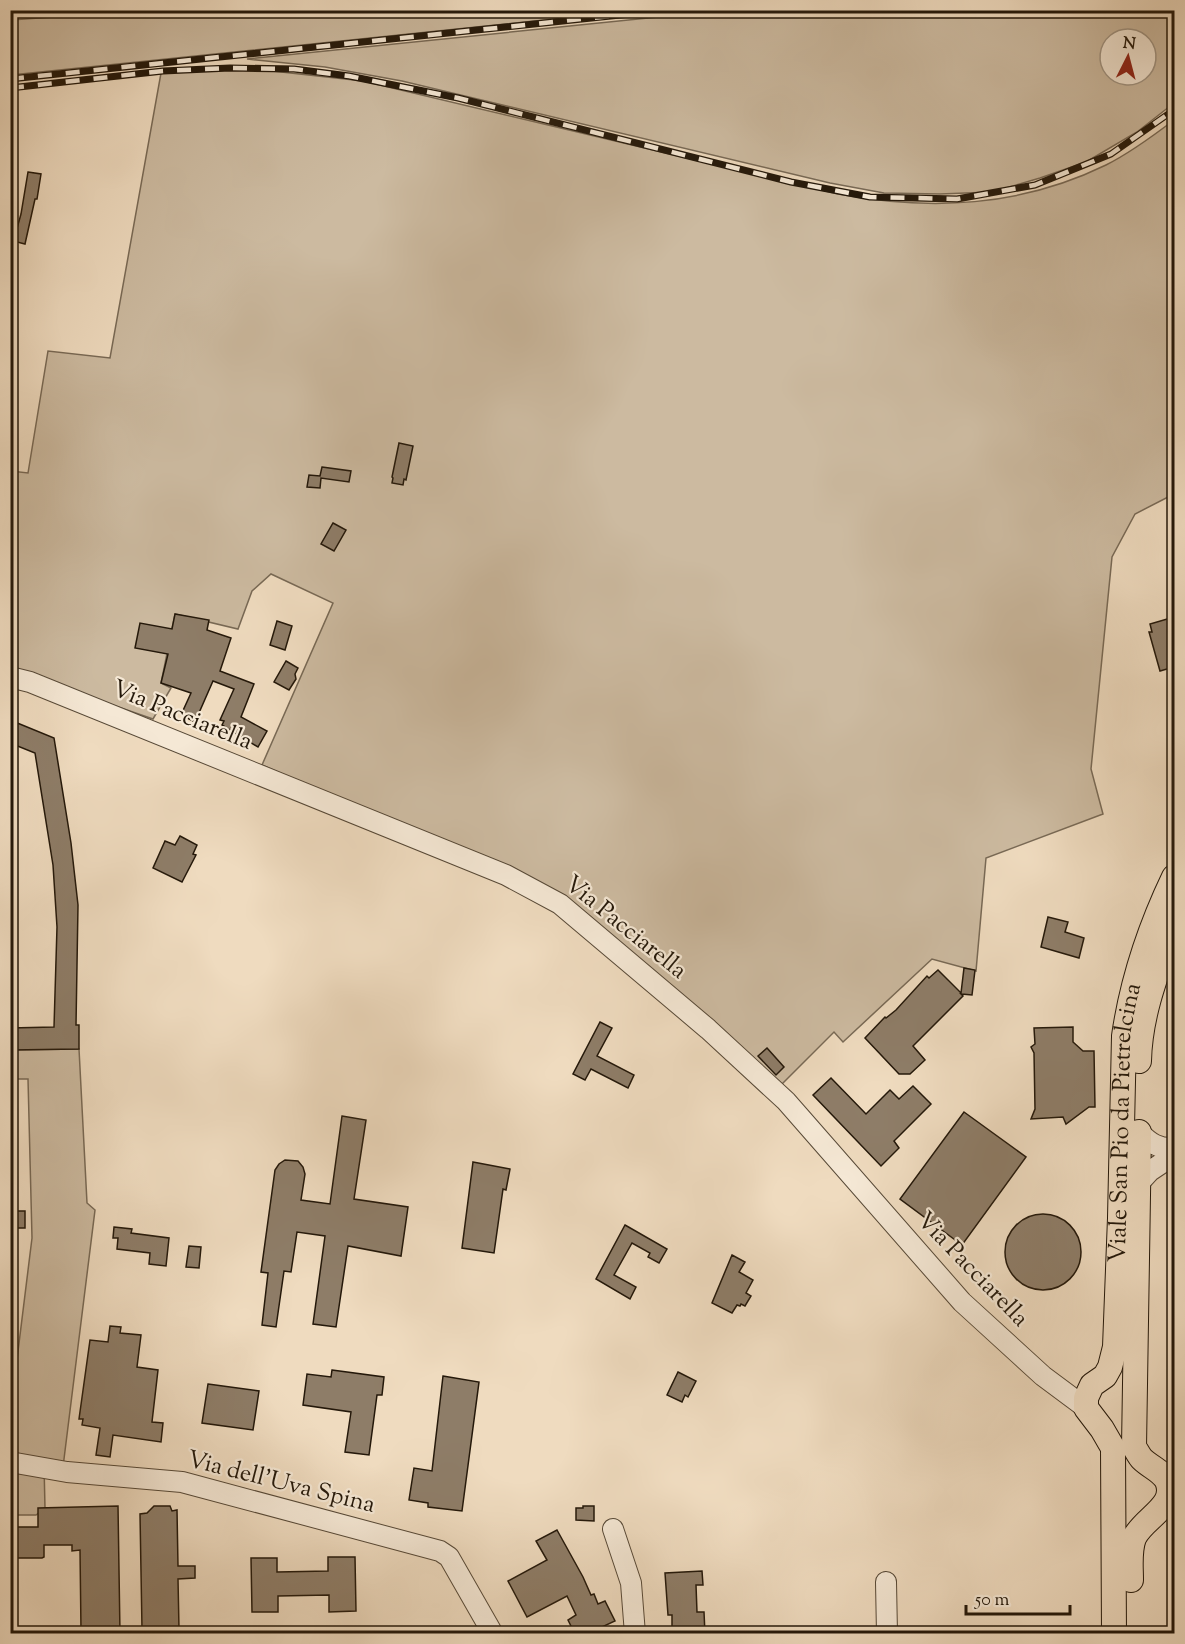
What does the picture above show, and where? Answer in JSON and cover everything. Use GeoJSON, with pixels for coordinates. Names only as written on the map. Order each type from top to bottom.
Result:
{"type":"FeatureCollection","features":[{"type":"Feature","properties":{"kind":"main road","name":"Viale San Pio da Pietrelcina"},"geometry":{"type":"LineString","coordinates":[[1094,1390],[1110,1367],[1115,1347],[1124,1036],[1128,1010],[1145,948],[1174,877]]}},
{"type":"Feature","properties":{"kind":"main road","name":"Viale San Pio da Pietrelcina"},"geometry":{"type":"LineString","coordinates":[[1171,1485],[1163,1475],[1142,1458],[1134,1447],[1136,1398],[1134,1388],[1139,1045],[1146,1006],[1174,925]]}},
{"type":"Feature","properties":{"kind":"main road"},"geometry":{"type":"LineString","coordinates":[[1114,1634],[1113,1449],[1102,1429],[1094,1390],[1113,1375],[1134,1388]]}},
{"type":"Feature","properties":{"kind":"main road"},"geometry":{"type":"LineString","coordinates":[[1131,1634],[1131,1549],[1134,1538],[1162,1513],[1171,1485]]}},
{"type":"Feature","properties":{"kind":"main road"},"geometry":{"type":"LineString","coordinates":[[1114,1499],[1129,1516],[1162,1513]]}},
{"type":"Feature","properties":{"kind":"street","name":"Via Pacciarella"},"geometry":{"type":"LineString","coordinates":[[10,676],[30,682],[506,875],[560,904],[708,1029],[786,1101],[962,1302],[1053,1383],[1094,1390]]}},
{"type":"Feature","properties":{"kind":"street"},"geometry":{"type":"LineString","coordinates":[[1138,1132],[1156,1146],[1174,1148]]}},
{"type":"Feature","properties":{"kind":"street"},"geometry":{"type":"LineString","coordinates":[[1138,1184],[1150,1171],[1174,1155]]}},
{"type":"Feature","properties":{"kind":"street","name":"Via dell'Uva Spina"},"geometry":{"type":"LineString","coordinates":[[10,1462],[67,1472],[182,1482],[440,1551],[448,1557],[493,1634]]}},
{"type":"Feature","properties":{"kind":"street"},"geometry":{"type":"LineString","coordinates":[[613,1529],[629,1570],[630,1631]]}},
{"type":"Feature","properties":{"kind":"street"},"geometry":{"type":"LineString","coordinates":[[886,1582],[887,1634]]}},
{"type":"Feature","properties":{"kind":"shaded area"},"geometry":{"type":"Polygon","coordinates":[[[136,11],[632,11],[11,75],[11,20],[136,11]]]}},
{"type":"Feature","properties":{"kind":"shaded area"},"geometry":{"type":"Polygon","coordinates":[[[717,11],[1174,11],[1174,103],[1137,132],[1086,162],[992,192],[884,193],[830,183],[402,81],[325,67],[247,59],[717,11]]]}},
{"type":"Feature","properties":{"kind":"shaded area"},"geometry":{"type":"Polygon","coordinates":[[[253,69],[363,81],[838,194],[907,203],[975,202],[1041,190],[1106,165],[1133,150],[1174,120],[1174,494],[1135,514],[1112,557],[1091,769],[1103,814],[986,858],[976,971],[932,959],[843,1042],[834,1032],[778,1088],[556,896],[262,765],[333,603],[271,574],[252,591],[238,629],[175,614],[161,683],[171,688],[153,719],[11,670],[11,471],[28,473],[48,351],[110,358],[161,73],[253,69]]]}},
{"type":"Feature","properties":{"kind":"shaded area"},"geometry":{"type":"Polygon","coordinates":[[[79,1049],[87,1203],[95,1210],[63,1467],[44,1464],[45,1508],[36,1515],[11,1515],[11,1408],[32,1238],[28,1079],[11,1079],[10,1050],[79,1049]]]}},
{"type":"Feature","properties":{"kind":"building"},"geometry":{"type":"Polygon","coordinates":[[[28,172],[41,174],[25,244],[14,239],[28,172]]]}},
{"type":"Feature","properties":{"kind":"building"},"geometry":{"type":"Polygon","coordinates":[[[399,443],[413,446],[403,485],[392,483],[399,443]]]}},
{"type":"Feature","properties":{"kind":"building"},"geometry":{"type":"Polygon","coordinates":[[[322,467],[351,471],[349,482],[321,478],[320,488],[307,487],[309,475],[320,476],[322,467]]]}},
{"type":"Feature","properties":{"kind":"building"},"geometry":{"type":"Polygon","coordinates":[[[333,523],[346,530],[334,551],[321,544],[333,523]]]}},
{"type":"Feature","properties":{"kind":"building"},"geometry":{"type":"Polygon","coordinates":[[[175,614],[209,620],[207,630],[231,638],[220,671],[254,684],[241,717],[267,731],[258,747],[222,725],[224,721],[220,720],[234,689],[213,681],[195,722],[181,715],[191,693],[161,683],[168,654],[135,648],[140,623],[172,629],[175,614]]]}},
{"type":"Feature","properties":{"kind":"building"},"geometry":{"type":"Polygon","coordinates":[[[1174,617],[1174,667],[1160,671],[1149,632],[1152,632],[1150,624],[1174,617]]]}},
{"type":"Feature","properties":{"kind":"building"},"geometry":{"type":"Polygon","coordinates":[[[277,621],[292,626],[285,650],[270,645],[277,621]]]}},
{"type":"Feature","properties":{"kind":"building"},"geometry":{"type":"Polygon","coordinates":[[[286,661],[298,668],[295,674],[296,679],[289,690],[274,682],[286,661]]]}},
{"type":"Feature","properties":{"kind":"building"},"geometry":{"type":"Polygon","coordinates":[[[10,720],[54,738],[71,843],[78,905],[76,1025],[79,1025],[79,1049],[10,1050],[10,1028],[54,1027],[57,927],[53,865],[35,753],[10,743],[10,720]]]}},
{"type":"Feature","properties":{"kind":"building"},"geometry":{"type":"Polygon","coordinates":[[[180,836],[197,845],[193,854],[196,855],[182,882],[153,868],[165,841],[175,845],[180,836]]]}},
{"type":"Feature","properties":{"kind":"building"},"geometry":{"type":"Polygon","coordinates":[[[1048,917],[1068,922],[1065,932],[1084,938],[1079,958],[1041,947],[1048,917]]]}},
{"type":"Feature","properties":{"kind":"building"},"geometry":{"type":"Polygon","coordinates":[[[964,968],[975,970],[972,995],[961,994],[963,996],[913,1046],[925,1060],[910,1074],[899,1074],[865,1038],[885,1017],[896,1010],[927,976],[929,978],[938,970],[961,993],[964,968]]]}},
{"type":"Feature","properties":{"kind":"building"},"geometry":{"type":"Polygon","coordinates":[[[600,1022],[612,1028],[597,1056],[634,1075],[628,1088],[591,1069],[585,1080],[573,1074],[600,1022]]]}},
{"type":"Feature","properties":{"kind":"building"},"geometry":{"type":"Polygon","coordinates":[[[1073,1027],[1073,1042],[1083,1051],[1094,1051],[1095,1107],[1089,1107],[1066,1124],[1063,1117],[1031,1119],[1035,1109],[1034,1053],[1031,1047],[1035,1044],[1034,1028],[1073,1027]]]}},
{"type":"Feature","properties":{"kind":"building"},"geometry":{"type":"Polygon","coordinates":[[[767,1048],[784,1067],[776,1075],[758,1056],[767,1048]]]}},
{"type":"Feature","properties":{"kind":"building"},"geometry":{"type":"Polygon","coordinates":[[[831,1078],[866,1114],[890,1090],[899,1099],[913,1086],[931,1104],[894,1141],[899,1148],[881,1166],[813,1095],[831,1078]]]}},
{"type":"Feature","properties":{"kind":"building"},"geometry":{"type":"Polygon","coordinates":[[[964,1112],[1026,1157],[962,1245],[900,1199],[964,1112]]]}},
{"type":"Feature","properties":{"kind":"building"},"geometry":{"type":"Polygon","coordinates":[[[342,1116],[366,1120],[354,1199],[408,1207],[401,1256],[348,1246],[336,1327],[313,1324],[325,1236],[297,1232],[291,1272],[284,1271],[276,1327],[262,1325],[268,1273],[261,1272],[275,1170],[285,1160],[298,1161],[305,1174],[301,1200],[330,1204],[342,1116]]]}},
{"type":"Feature","properties":{"kind":"building"},"geometry":{"type":"Polygon","coordinates":[[[473,1162],[510,1169],[506,1190],[503,1189],[494,1253],[462,1248],[473,1162]]]}},
{"type":"Feature","properties":{"kind":"building"},"geometry":{"type":"Polygon","coordinates":[[[10,1211],[25,1211],[25,1228],[10,1228],[10,1211]]]}},
{"type":"Feature","properties":{"kind":"building"},"geometry":{"type":"Polygon","coordinates":[[[1043,1214],[1057,1217],[1070,1225],[1078,1238],[1081,1252],[1078,1266],[1070,1279],[1057,1287],[1043,1290],[1029,1287],[1016,1279],[1008,1266],[1005,1252],[1008,1238],[1016,1225],[1029,1217],[1043,1214]]]}},
{"type":"Feature","properties":{"kind":"building"},"geometry":{"type":"Polygon","coordinates":[[[625,1225],[667,1249],[659,1263],[648,1257],[650,1253],[632,1243],[614,1275],[636,1287],[630,1299],[596,1279],[625,1225]]]}},
{"type":"Feature","properties":{"kind":"building"},"geometry":{"type":"Polygon","coordinates":[[[114,1227],[132,1229],[131,1233],[169,1238],[166,1266],[149,1264],[150,1253],[117,1249],[118,1238],[113,1238],[114,1227]]]}},
{"type":"Feature","properties":{"kind":"building"},"geometry":{"type":"Polygon","coordinates":[[[189,1246],[201,1247],[199,1268],[186,1267],[189,1246]]]}},
{"type":"Feature","properties":{"kind":"building"},"geometry":{"type":"Polygon","coordinates":[[[732,1255],[745,1262],[739,1272],[753,1280],[746,1293],[751,1296],[745,1306],[737,1305],[732,1313],[712,1303],[732,1255]]]}},
{"type":"Feature","properties":{"kind":"building"},"geometry":{"type":"Polygon","coordinates":[[[110,1326],[121,1327],[120,1333],[141,1335],[137,1367],[158,1370],[152,1422],[163,1423],[161,1442],[113,1435],[110,1457],[96,1455],[100,1428],[82,1425],[83,1419],[79,1419],[90,1340],[108,1342],[110,1326]]]}},
{"type":"Feature","properties":{"kind":"building"},"geometry":{"type":"Polygon","coordinates":[[[332,1370],[384,1377],[382,1395],[377,1395],[369,1455],[345,1452],[351,1412],[303,1405],[307,1374],[331,1377],[332,1370]]]}},
{"type":"Feature","properties":{"kind":"building"},"geometry":{"type":"Polygon","coordinates":[[[678,1372],[696,1381],[688,1397],[685,1395],[682,1402],[667,1395],[678,1372]]]}},
{"type":"Feature","properties":{"kind":"building"},"geometry":{"type":"Polygon","coordinates":[[[443,1376],[479,1382],[462,1511],[428,1507],[428,1503],[409,1500],[414,1468],[432,1471],[443,1376]]]}},
{"type":"Feature","properties":{"kind":"building"},"geometry":{"type":"Polygon","coordinates":[[[208,1384],[259,1391],[253,1430],[202,1423],[208,1384]]]}},
{"type":"Feature","properties":{"kind":"building"},"geometry":{"type":"Polygon","coordinates":[[[118,1506],[120,1634],[93,1634],[93,1630],[81,1630],[80,1550],[72,1551],[72,1545],[44,1545],[44,1557],[42,1558],[10,1558],[10,1527],[38,1527],[38,1508],[118,1506]]]}},
{"type":"Feature","properties":{"kind":"building"},"geometry":{"type":"Polygon","coordinates":[[[154,1506],[170,1506],[172,1511],[177,1510],[178,1566],[195,1566],[195,1578],[178,1579],[179,1629],[171,1629],[171,1634],[143,1634],[142,1629],[140,1514],[147,1513],[154,1506]]]}},
{"type":"Feature","properties":{"kind":"building"},"geometry":{"type":"Polygon","coordinates":[[[583,1506],[594,1506],[594,1521],[576,1520],[576,1508],[583,1508],[583,1506]]]}},
{"type":"Feature","properties":{"kind":"building"},"geometry":{"type":"Polygon","coordinates":[[[557,1530],[591,1595],[594,1594],[598,1604],[605,1601],[615,1621],[587,1634],[575,1634],[568,1620],[576,1615],[567,1596],[527,1617],[508,1581],[547,1560],[536,1541],[557,1530]]]}},
{"type":"Feature","properties":{"kind":"building"},"geometry":{"type":"Polygon","coordinates":[[[328,1557],[355,1557],[356,1611],[329,1612],[329,1595],[278,1596],[278,1612],[252,1612],[251,1558],[277,1558],[277,1572],[328,1571],[328,1557]]]}},
{"type":"Feature","properties":{"kind":"building"},"geometry":{"type":"Polygon","coordinates":[[[702,1571],[703,1585],[696,1585],[697,1612],[704,1612],[705,1634],[672,1634],[672,1615],[668,1615],[665,1573],[702,1571]]]}},
{"type":"Feature","properties":{"kind":"railway"},"geometry":{"type":"LineString","coordinates":[[10,15],[71,10]]}},
{"type":"Feature","properties":{"kind":"railway"},"geometry":{"type":"LineString","coordinates":[[10,79],[668,10]]}},
{"type":"Feature","properties":{"kind":"railway"},"geometry":{"type":"LineString","coordinates":[[10,88],[163,71],[230,68],[294,69],[349,76],[458,98],[791,182],[870,197],[957,199],[1035,185],[1111,154],[1174,110]]}}]}
